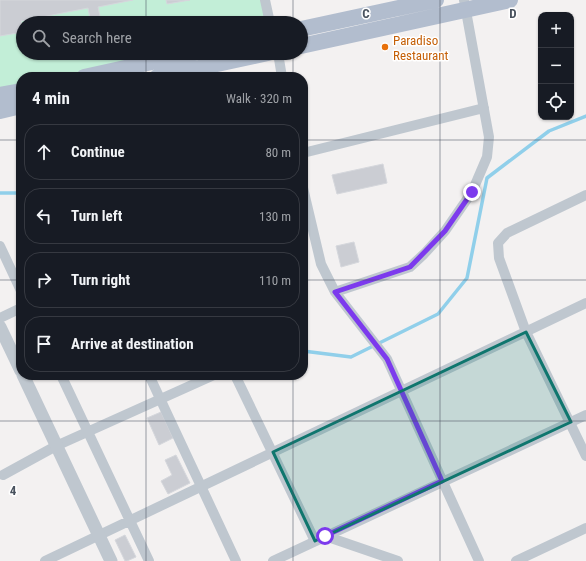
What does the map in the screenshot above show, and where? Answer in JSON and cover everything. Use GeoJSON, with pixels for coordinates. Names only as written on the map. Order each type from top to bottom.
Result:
{"type":"FeatureCollection","features":[{"type":"Feature","properties":{"kind":"main road"},"geometry":{"type":"LineString","coordinates":[[308,27],[436,0]]}},
{"type":"Feature","properties":{"kind":"main road"},"geometry":{"type":"LineString","coordinates":[[308,44],[465,5],[510,0]]}},
{"type":"Feature","properties":{"kind":"main road"},"geometry":{"type":"LineString","coordinates":[[158,71],[179,60]]}},
{"type":"Feature","properties":{"kind":"main road"},"geometry":{"type":"LineString","coordinates":[[146,72],[225,60]]}},
{"type":"Feature","properties":{"kind":"main road"},"geometry":{"type":"LineString","coordinates":[[0,95],[16,92]]}},
{"type":"Feature","properties":{"kind":"main road"},"geometry":{"type":"LineString","coordinates":[[0,111],[16,107]]}},
{"type":"Feature","properties":{"kind":"street"},"geometry":{"type":"LineString","coordinates":[[265,0],[268,16]]}},
{"type":"Feature","properties":{"kind":"street"},"geometry":{"type":"LineString","coordinates":[[335,292],[410,267],[445,231],[472,192],[487,157],[489,137],[465,5]]}},
{"type":"Feature","properties":{"kind":"street"},"geometry":{"type":"LineString","coordinates":[[279,60],[281,72]]}},
{"type":"Feature","properties":{"kind":"street"},"geometry":{"type":"LineString","coordinates":[[308,152],[484,108]]}},
{"type":"Feature","properties":{"kind":"street"},"geometry":{"type":"LineString","coordinates":[[586,195],[507,233],[498,243],[499,258],[526,332],[571,422],[586,456]]}},
{"type":"Feature","properties":{"kind":"street"},"geometry":{"type":"LineString","coordinates":[[308,210],[320,264],[335,292],[373,343],[387,359],[478,561]]}},
{"type":"Feature","properties":{"kind":"street"},"geometry":{"type":"LineString","coordinates":[[0,246],[16,280]]}},
{"type":"Feature","properties":{"kind":"street"},"geometry":{"type":"LineString","coordinates":[[45,561],[586,303]]}},
{"type":"Feature","properties":{"kind":"street"},"geometry":{"type":"LineString","coordinates":[[0,318],[16,310]]}},
{"type":"Feature","properties":{"kind":"street"},"geometry":{"type":"LineString","coordinates":[[0,327],[16,361]]}},
{"type":"Feature","properties":{"kind":"street"},"geometry":{"type":"LineString","coordinates":[[25,380],[111,561]]}},
{"type":"Feature","properties":{"kind":"street"},"geometry":{"type":"LineString","coordinates":[[63,380],[149,561]]}},
{"type":"Feature","properties":{"kind":"street"},"geometry":{"type":"LineString","coordinates":[[151,380],[200,487],[236,561]]}},
{"type":"Feature","properties":{"kind":"street"},"geometry":{"type":"LineString","coordinates":[[3,475],[56,446],[203,380]]}},
{"type":"Feature","properties":{"kind":"street"},"geometry":{"type":"LineString","coordinates":[[237,380],[315,541]]}},
{"type":"Feature","properties":{"kind":"street"},"geometry":{"type":"LineString","coordinates":[[273,561],[586,415]]}},
{"type":"Feature","properties":{"kind":"street"},"geometry":{"type":"LineString","coordinates":[[516,561],[586,528]]}},
{"type":"Feature","properties":{"kind":"street"},"geometry":{"type":"LineString","coordinates":[[325,536],[398,561]]}},
{"type":"Feature","properties":{"kind":"highlighted area"},"geometry":{"type":"Polygon","coordinates":[[[526,332],[571,422],[315,541],[273,452],[526,332]]]}},
{"type":"Feature","properties":{"kind":"green space"},"geometry":{"type":"Polygon","coordinates":[[[0,0],[265,0],[268,16],[16,16],[16,60],[161,60],[107,72],[16,72],[16,92],[0,95],[0,0]]]}},
{"type":"Feature","properties":{"kind":"building"},"geometry":{"type":"Polygon","coordinates":[[[0,0],[133,0],[98,7],[100,16],[90,16],[88,8],[47,16],[16,16],[16,33],[0,36],[0,0]]]}},
{"type":"Feature","properties":{"kind":"building"},"geometry":{"type":"Polygon","coordinates":[[[166,0],[190,0],[167,4],[166,0]]]}},
{"type":"Feature","properties":{"kind":"building"},"geometry":{"type":"Polygon","coordinates":[[[383,164],[387,183],[337,194],[332,175],[383,164]]]}},
{"type":"Feature","properties":{"kind":"building"},"geometry":{"type":"Polygon","coordinates":[[[354,242],[359,262],[341,267],[336,246],[354,242]]]}},
{"type":"Feature","properties":{"kind":"building"},"geometry":{"type":"Polygon","coordinates":[[[161,412],[173,438],[159,445],[147,418],[161,412]]]}},
{"type":"Feature","properties":{"kind":"building"},"geometry":{"type":"Polygon","coordinates":[[[176,455],[190,483],[168,494],[161,481],[172,475],[165,460],[176,455]]]}},
{"type":"Feature","properties":{"kind":"building"},"geometry":{"type":"Polygon","coordinates":[[[125,535],[136,557],[127,561],[125,561],[115,540],[125,535]]]}},
{"type":"Feature","properties":{"kind":"waterway"},"geometry":{"type":"LineString","coordinates":[[308,352],[351,357],[438,314],[467,278],[487,178],[549,131],[586,116]]}},
{"type":"Feature","properties":{"kind":"waterway"},"geometry":{"type":"LineString","coordinates":[[0,193],[16,193]]}},
{"type":"Feature","properties":{"kind":"place","name":"Paradiso Restaurant"},"geometry":{"type":"Point","coordinates":[385,47]}},
{"type":"Feature","properties":{"kind":"route"},"geometry":{"type":"LineString","coordinates":[[325,536],[442,481],[387,359],[373,343],[335,292],[410,267],[445,231],[472,192]]}}]}
